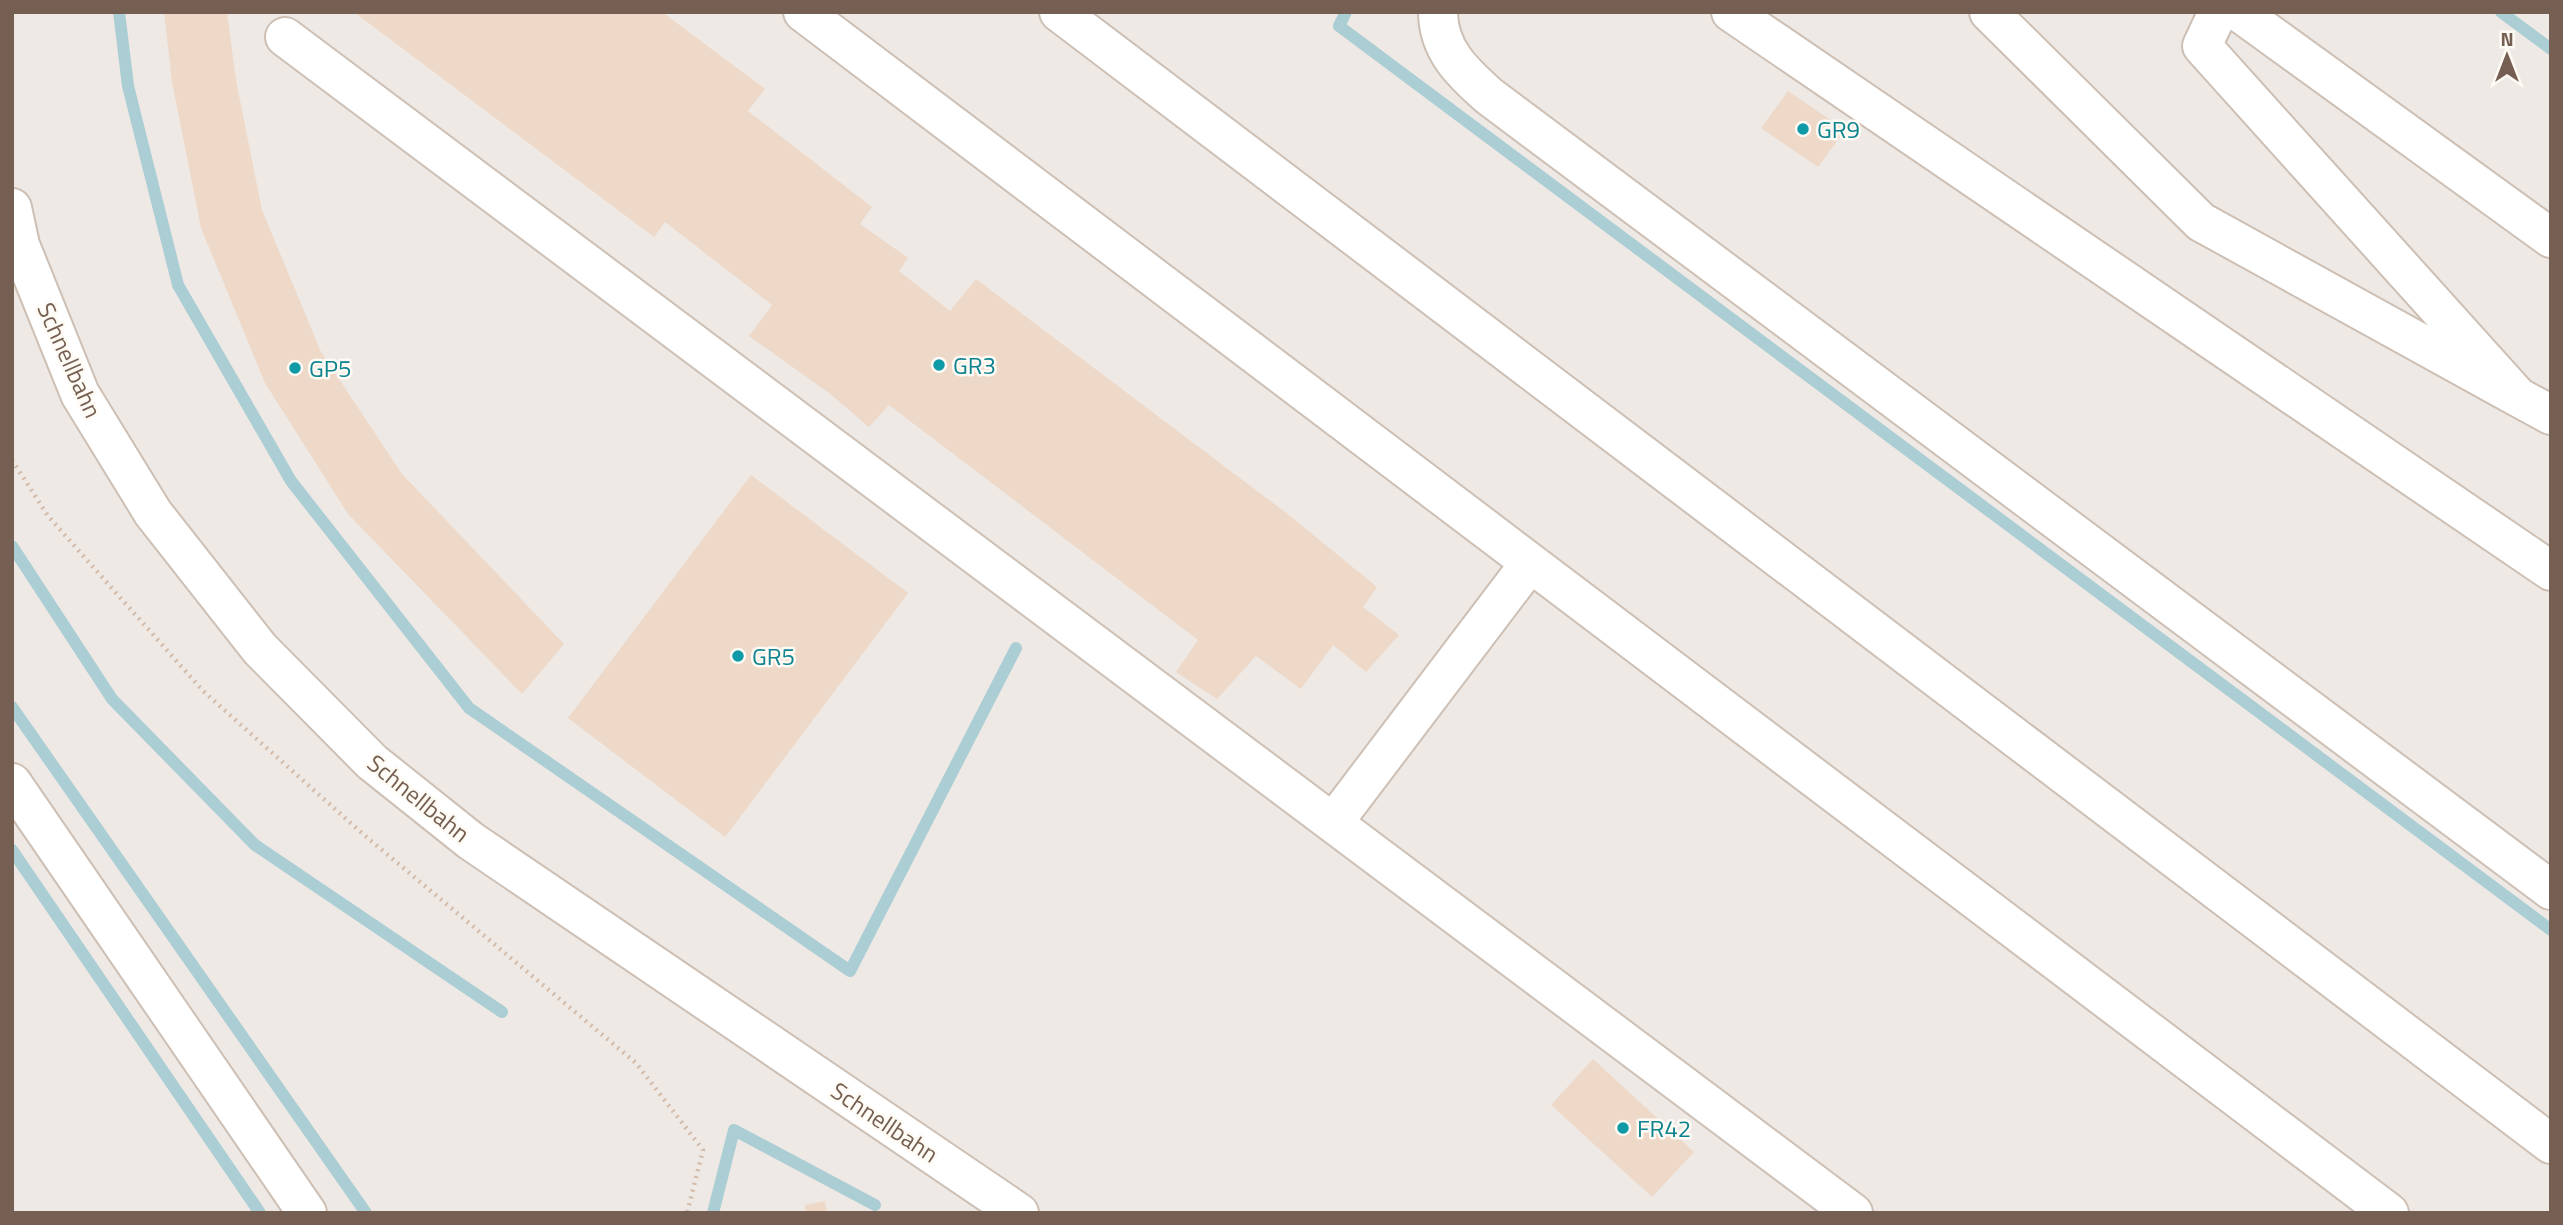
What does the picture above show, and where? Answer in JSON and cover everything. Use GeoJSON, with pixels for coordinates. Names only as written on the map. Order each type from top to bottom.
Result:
{"type":"FeatureCollection","features":[{"type":"Feature","properties":{"kind":"street"},"geometry":{"type":"LineString","coordinates":[[803,12],[2389,1213]]}},
{"type":"Feature","properties":{"kind":"street"},"geometry":{"type":"LineString","coordinates":[[1059,12],[2551,1144]]}},
{"type":"Feature","properties":{"kind":"street"},"geometry":{"type":"LineString","coordinates":[[1438,12],[1438,26],[1456,67],[1489,96],[2551,890]]}},
{"type":"Feature","properties":{"kind":"street"},"geometry":{"type":"LineString","coordinates":[[1731,12],[2551,571]]}},
{"type":"Feature","properties":{"kind":"street"},"geometry":{"type":"LineString","coordinates":[[1989,12],[2201,222],[2551,415]]}},
{"type":"Feature","properties":{"kind":"street"},"geometry":{"type":"LineString","coordinates":[[2218,12],[2202,47],[2518,397]]}},
{"type":"Feature","properties":{"kind":"street"},"geometry":{"type":"LineString","coordinates":[[2239,12],[2551,238]]}},
{"type":"Feature","properties":{"kind":"street"},"geometry":{"type":"LineString","coordinates":[[285,37],[1853,1213]]}},
{"type":"Feature","properties":{"kind":"street","name":"Schnellbahn"},"geometry":{"type":"LineString","coordinates":[[12,208],[20,245],[80,394],[153,513],[260,649],[372,762],[471,841],[1019,1213]]}},
{"type":"Feature","properties":{"kind":"street"},"geometry":{"type":"LineString","coordinates":[[1333,822],[1530,563]]}},
{"type":"Feature","properties":{"kind":"street"},"geometry":{"type":"LineString","coordinates":[[12,783],[307,1213]]}},
{"type":"Feature","properties":{"kind":"path"},"geometry":{"type":"LineString","coordinates":[[12,460],[48,516],[203,691],[364,835],[636,1063],[703,1150],[687,1213]]}},
{"type":"Feature","properties":{"kind":"shaded area"},"geometry":{"type":"Polygon","coordinates":[[[12,12],[2551,12],[2551,1213],[12,1213],[12,12]]]}},
{"type":"Feature","properties":{"kind":"building","name":"GP5"},"geometry":{"type":"Polygon","coordinates":[[[164,12],[227,12],[236,80],[262,210],[321,352],[402,474],[564,644],[522,694],[348,514],[265,383],[201,228],[172,82],[164,12]]]}},
{"type":"Feature","properties":{"kind":"building","name":"GR3"},"geometry":{"type":"Polygon","coordinates":[[[354,12],[662,12],[765,89],[748,111],[872,207],[860,224],[908,258],[899,271],[950,311],[976,279],[1289,515],[1377,587],[1363,607],[1399,635],[1366,672],[1333,645],[1301,689],[1256,656],[1217,699],[1176,672],[1198,640],[889,405],[869,427],[829,393],[749,336],[772,305],[665,222],[654,237],[354,12]]]}},
{"type":"Feature","properties":{"kind":"building","name":"GR9"},"geometry":{"type":"Polygon","coordinates":[[[1788,91],[1845,130],[1818,167],[1761,128],[1788,91]]]}},
{"type":"Feature","properties":{"kind":"building","name":"GR5"},"geometry":{"type":"Polygon","coordinates":[[[751,475],[908,593],[725,837],[568,718],[751,475]]]}},
{"type":"Feature","properties":{"kind":"building","name":"FR42"},"geometry":{"type":"Polygon","coordinates":[[[1593,1059],[1694,1152],[1652,1197],[1551,1105],[1593,1059]]]}},
{"type":"Feature","properties":{"kind":"building"},"geometry":{"type":"Polygon","coordinates":[[[825,1201],[827,1213],[806,1213],[805,1205],[825,1201]]]}},
{"type":"Feature","properties":{"kind":"waterway"},"geometry":{"type":"LineString","coordinates":[[119,12],[128,86],[178,285],[291,481],[469,708],[850,971],[1016,648]]}},
{"type":"Feature","properties":{"kind":"waterway"},"geometry":{"type":"LineString","coordinates":[[1346,12],[1339,26],[2551,930]]}},
{"type":"Feature","properties":{"kind":"waterway"},"geometry":{"type":"LineString","coordinates":[[2501,12],[2551,49]]}},
{"type":"Feature","properties":{"kind":"waterway"},"geometry":{"type":"LineString","coordinates":[[12,546],[112,699],[255,845],[502,1012]]}},
{"type":"Feature","properties":{"kind":"waterway"},"geometry":{"type":"LineString","coordinates":[[12,707],[366,1213]]}},
{"type":"Feature","properties":{"kind":"waterway"},"geometry":{"type":"LineString","coordinates":[[12,850],[260,1213]]}},
{"type":"Feature","properties":{"kind":"waterway"},"geometry":{"type":"LineString","coordinates":[[713,1213],[734,1130],[875,1205]]}},
{"type":"Feature","properties":{"kind":"place","name":"GR9"},"geometry":{"type":"Point","coordinates":[1803,129]}},
{"type":"Feature","properties":{"kind":"place","name":"GR3"},"geometry":{"type":"Point","coordinates":[939,365]}},
{"type":"Feature","properties":{"kind":"place","name":"GP5"},"geometry":{"type":"Point","coordinates":[295,368]}},
{"type":"Feature","properties":{"kind":"place","name":"GR5"},"geometry":{"type":"Point","coordinates":[738,656]}},
{"type":"Feature","properties":{"kind":"place","name":"FR42"},"geometry":{"type":"Point","coordinates":[1623,1128]}}]}
